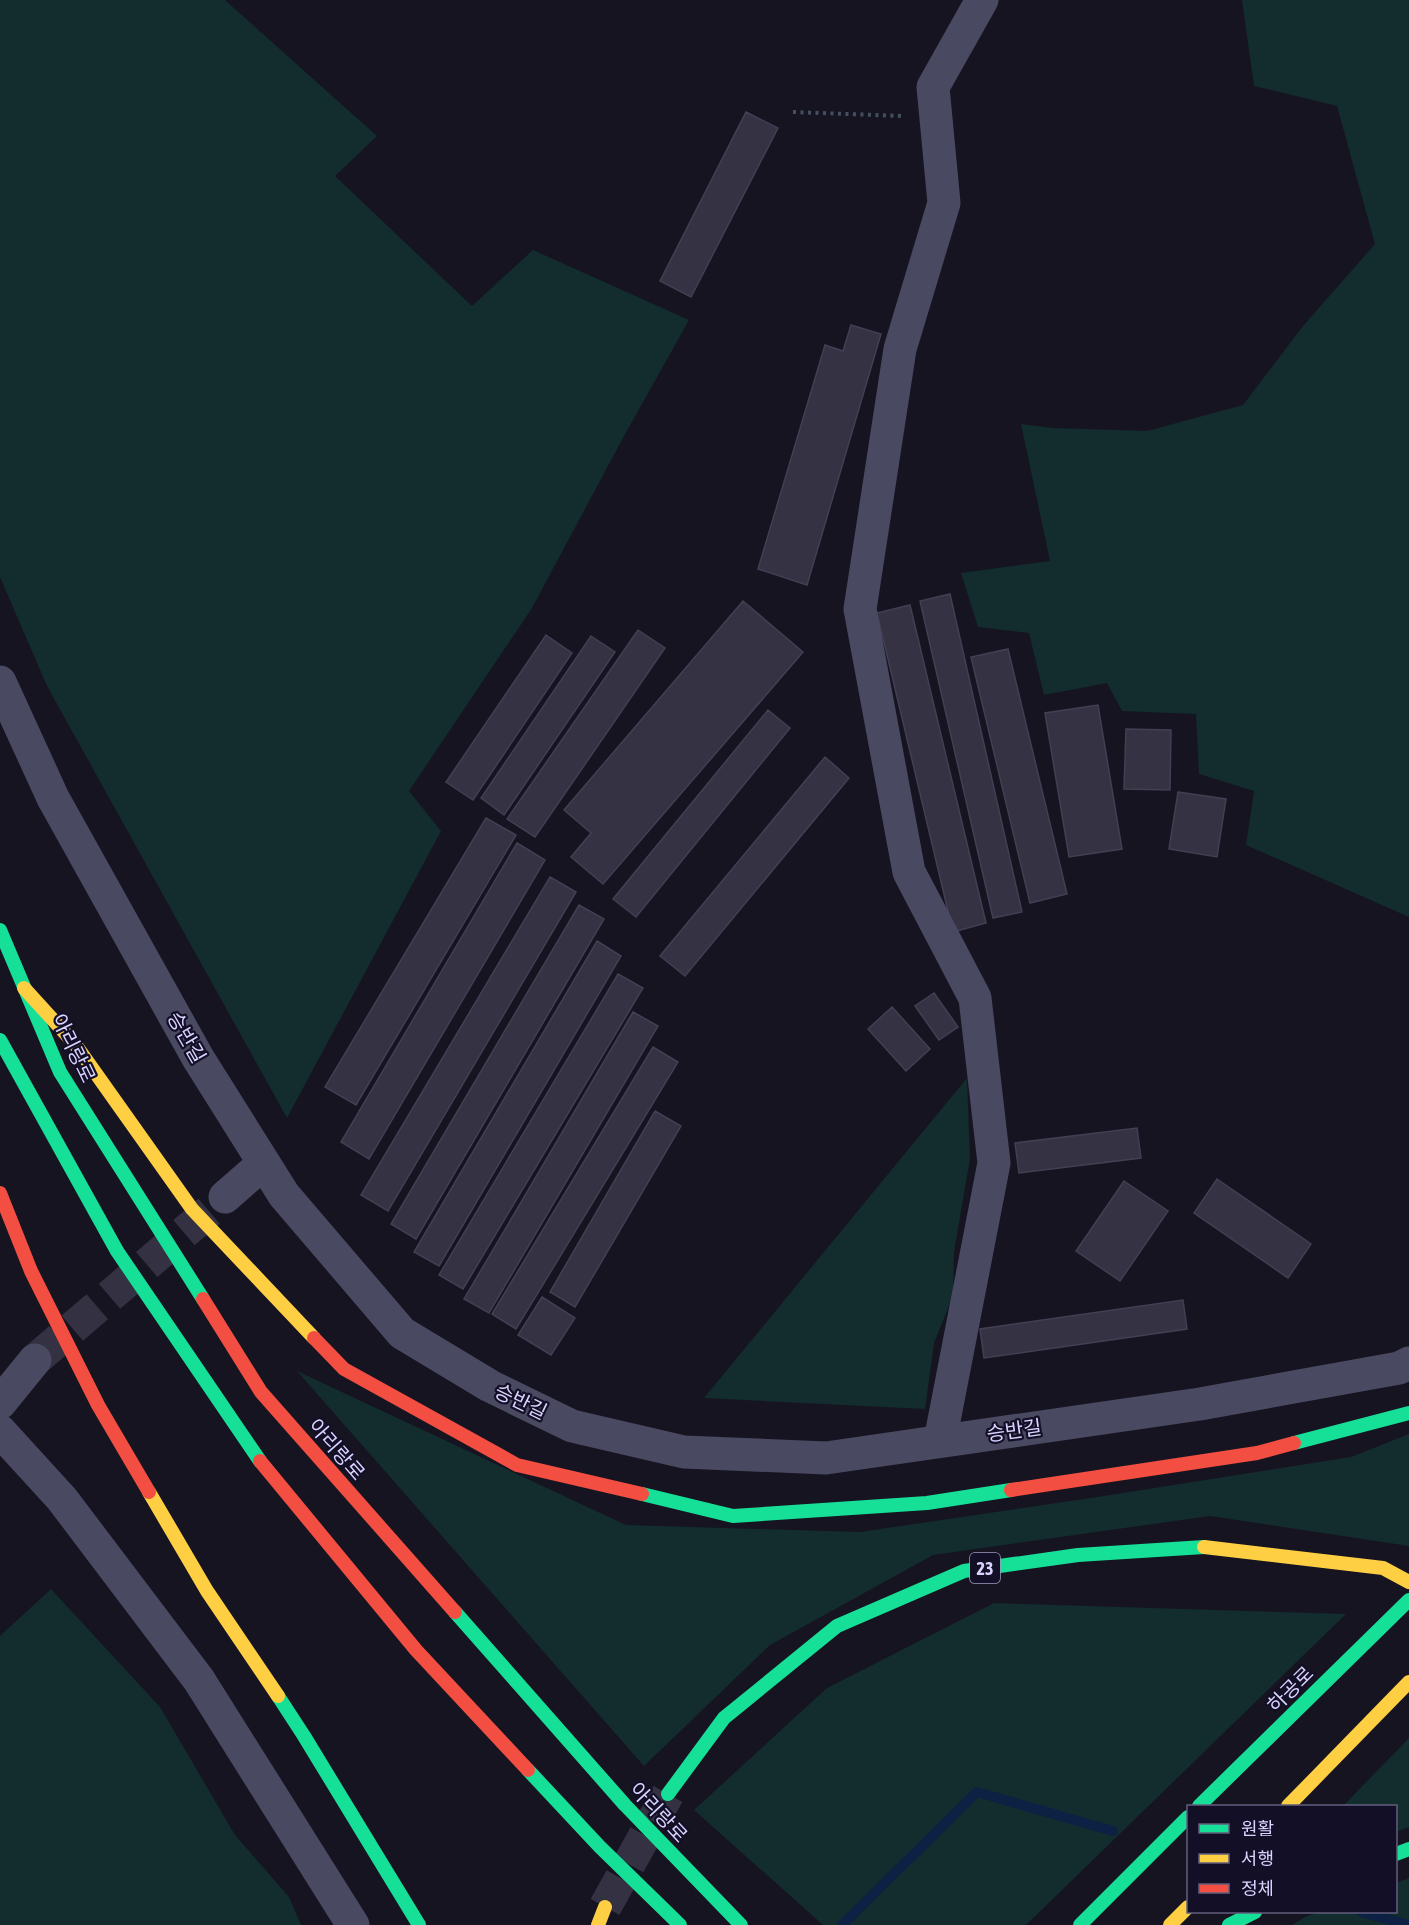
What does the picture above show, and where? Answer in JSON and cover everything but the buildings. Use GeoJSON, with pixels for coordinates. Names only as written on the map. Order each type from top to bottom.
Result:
{"type":"FeatureCollection","features":[{"type":"Feature","properties":{"kind":"main road","name":"아리랑로"},"geometry":{"type":"LineString","coordinates":[[0,930],[60,1072],[261,1392],[625,1805],[741,1925]]}},
{"type":"Feature","properties":{"kind":"main road"},"geometry":{"type":"LineString","coordinates":[[24,988],[75,1044],[192,1209],[344,1369],[517,1465],[733,1516],[927,1503],[1246,1455],[1409,1413]]}},
{"type":"Feature","properties":{"kind":"main road"},"geometry":{"type":"LineString","coordinates":[[0,1040],[117,1251],[268,1473],[416,1650],[600,1847],[680,1925]]}},
{"type":"Feature","properties":{"kind":"main road"},"geometry":{"type":"LineString","coordinates":[[0,1193],[31,1271],[98,1405],[207,1591],[304,1736],[419,1925]]}},
{"type":"Feature","properties":{"kind":"main road","name":"23"},"geometry":{"type":"LineString","coordinates":[[668,1794],[724,1718],[837,1626],[964,1571],[1078,1556],[1212,1548],[1383,1568],[1409,1582]]}},
{"type":"Feature","properties":{"kind":"main road","name":"하공로"},"geometry":{"type":"LineString","coordinates":[[1200,1805],[1409,1600]]}},
{"type":"Feature","properties":{"kind":"main road"},"geometry":{"type":"LineString","coordinates":[[1289,1805],[1409,1682]]}},
{"type":"Feature","properties":{"kind":"main road"},"geometry":{"type":"LineString","coordinates":[[1080,1925],[1187,1818]]}},
{"type":"Feature","properties":{"kind":"main road"},"geometry":{"type":"LineString","coordinates":[[598,1925],[605,1907]]}},
{"type":"Feature","properties":{"kind":"main road"},"geometry":{"type":"LineString","coordinates":[[1170,1925],[1187,1908]]}},
{"type":"Feature","properties":{"kind":"main road"},"geometry":{"type":"LineString","coordinates":[[1229,1925],[1251,1913]]}},
{"type":"Feature","properties":{"kind":"street"},"geometry":{"type":"LineString","coordinates":[[940,1441],[994,1163],[975,999],[909,872],[860,609],[900,349],[944,202],[933,87],[982,0]]}},
{"type":"Feature","properties":{"kind":"street","name":"승반길"},"geometry":{"type":"LineString","coordinates":[[0,682],[53,798],[198,1058],[284,1195],[402,1333],[490,1386],[572,1426],[684,1452],[826,1458],[1200,1404],[1399,1368],[1409,1363]]}},
{"type":"Feature","properties":{"kind":"street"},"geometry":{"type":"LineString","coordinates":[[225,1197],[264,1163]]}},
{"type":"Feature","properties":{"kind":"street"},"geometry":{"type":"LineString","coordinates":[[0,1403],[35,1360]]}},
{"type":"Feature","properties":{"kind":"street"},"geometry":{"type":"LineString","coordinates":[[0,1431],[62,1499],[198,1680],[353,1925]]}},
{"type":"Feature","properties":{"kind":"path"},"geometry":{"type":"LineString","coordinates":[[793,112],[935,117]]}},
{"type":"Feature","properties":{"kind":"green space"},"geometry":{"type":"Polygon","coordinates":[[[0,0],[225,0],[377,136],[335,176],[472,306],[533,250],[689,320],[532,608],[409,791],[441,831],[287,1118],[47,686],[0,577],[0,0]]]}},
{"type":"Feature","properties":{"kind":"green space"},"geometry":{"type":"Polygon","coordinates":[[[1242,0],[1409,0],[1409,917],[1246,845],[1254,791],[1199,774],[1196,714],[1122,711],[1107,683],[1044,695],[1029,633],[978,627],[961,573],[1050,561],[1021,424],[1053,428],[1147,431],[1243,405],[1303,326],[1375,244],[1337,106],[1254,86],[1242,0]]]}},
{"type":"Feature","properties":{"kind":"green space"},"geometry":{"type":"Polygon","coordinates":[[[967,1078],[970,1159],[954,1252],[953,1296],[934,1343],[925,1409],[704,1398],[967,1078]]]}},
{"type":"Feature","properties":{"kind":"green space"},"geometry":{"type":"Polygon","coordinates":[[[297,1371],[626,1525],[860,1532],[1351,1457],[1409,1434],[1409,1546],[1210,1516],[933,1555],[770,1645],[644,1766],[297,1371]]]}},
{"type":"Feature","properties":{"kind":"green space"},"geometry":{"type":"Polygon","coordinates":[[[51,1589],[160,1707],[235,1835],[289,1897],[301,1925],[0,1925],[0,1636],[51,1589]]]}},
{"type":"Feature","properties":{"kind":"green space"},"geometry":{"type":"Polygon","coordinates":[[[994,1603],[1346,1614],[1026,1925],[823,1925],[694,1810],[827,1688],[994,1603]]]}},
{"type":"Feature","properties":{"kind":"green space"},"geometry":{"type":"Polygon","coordinates":[[[1409,1738],[1409,1827],[1397,1832],[1397,1805],[1344,1805],[1409,1738]]]}},
{"type":"Feature","properties":{"kind":"green space"},"geometry":{"type":"Polygon","coordinates":[[[1409,1878],[1409,1925],[1292,1925],[1316,1913],[1397,1913],[1397,1883],[1409,1878]]]}},
{"type":"Feature","properties":{"kind":"waterway"},"geometry":{"type":"LineString","coordinates":[[842,1925],[977,1792],[1113,1831]]}},
{"type":"Feature","properties":{"kind":"waterway"},"geometry":{"type":"LineString","coordinates":[[1366,1913],[1408,1925]]}},
{"type":"Feature","properties":{"kind":"tunnel"},"geometry":{"type":"LineString","coordinates":[[35,1360],[221,1201]]}},
{"type":"Feature","properties":{"kind":"tunnel"},"geometry":{"type":"LineString","coordinates":[[605,1907],[668,1794]]}},
{"type":"Feature","properties":{"kind":"traffic: fast"},"geometry":{"type":"LineString","coordinates":[[0,930],[60,1072],[203,1299]]}},
{"type":"Feature","properties":{"kind":"traffic: fast"},"geometry":{"type":"LineString","coordinates":[[0,1040],[117,1251],[260,1461]]}},
{"type":"Feature","properties":{"kind":"traffic: fast"},"geometry":{"type":"LineString","coordinates":[[1294,1443],[1409,1413]]}},
{"type":"Feature","properties":{"kind":"traffic: fast"},"geometry":{"type":"LineString","coordinates":[[642,1494],[733,1516],[927,1503],[1011,1490]]}},
{"type":"Feature","properties":{"kind":"traffic: fast"},"geometry":{"type":"LineString","coordinates":[[668,1794],[724,1718],[837,1626],[964,1571],[1078,1555],[1204,1547]]}},
{"type":"Feature","properties":{"kind":"traffic: fast"},"geometry":{"type":"LineString","coordinates":[[1200,1805],[1409,1600]]}},
{"type":"Feature","properties":{"kind":"traffic: fast"},"geometry":{"type":"LineString","coordinates":[[455,1612],[625,1805],[741,1925]]}},
{"type":"Feature","properties":{"kind":"traffic: fast"},"geometry":{"type":"LineString","coordinates":[[278,1696],[419,1925]]}},
{"type":"Feature","properties":{"kind":"traffic: fast"},"geometry":{"type":"LineString","coordinates":[[528,1770],[600,1847],[680,1925]]}},
{"type":"Feature","properties":{"kind":"traffic: fast"},"geometry":{"type":"LineString","coordinates":[[1080,1925],[1187,1818]]}},
{"type":"Feature","properties":{"kind":"traffic: fast"},"geometry":{"type":"LineString","coordinates":[[1397,1854],[1409,1849]]}},
{"type":"Feature","properties":{"kind":"traffic: fast"},"geometry":{"type":"LineString","coordinates":[[1229,1925],[1253,1913]]}},
{"type":"Feature","properties":{"kind":"traffic: slow"},"geometry":{"type":"LineString","coordinates":[[24,988],[75,1044],[192,1209],[314,1338]]}},
{"type":"Feature","properties":{"kind":"traffic: slow"},"geometry":{"type":"LineString","coordinates":[[149,1492],[207,1591],[278,1696]]}},
{"type":"Feature","properties":{"kind":"traffic: slow"},"geometry":{"type":"LineString","coordinates":[[1204,1547],[1383,1568],[1409,1582]]}},
{"type":"Feature","properties":{"kind":"traffic: slow"},"geometry":{"type":"LineString","coordinates":[[1289,1805],[1409,1682]]}},
{"type":"Feature","properties":{"kind":"traffic: slow"},"geometry":{"type":"LineString","coordinates":[[598,1925],[605,1907]]}},
{"type":"Feature","properties":{"kind":"traffic: slow"},"geometry":{"type":"LineString","coordinates":[[1170,1925],[1187,1908]]}},
{"type":"Feature","properties":{"kind":"traffic: jam"},"geometry":{"type":"LineString","coordinates":[[0,1193],[31,1271],[98,1405],[149,1492]]}},
{"type":"Feature","properties":{"kind":"traffic: jam"},"geometry":{"type":"LineString","coordinates":[[203,1299],[261,1392],[455,1612]]}},
{"type":"Feature","properties":{"kind":"traffic: jam"},"geometry":{"type":"LineString","coordinates":[[314,1338],[344,1369],[517,1465],[642,1494]]}},
{"type":"Feature","properties":{"kind":"traffic: jam"},"geometry":{"type":"LineString","coordinates":[[1011,1490],[1257,1453],[1294,1443]]}},
{"type":"Feature","properties":{"kind":"traffic: jam"},"geometry":{"type":"LineString","coordinates":[[260,1461],[416,1650],[528,1770]]}}]}
